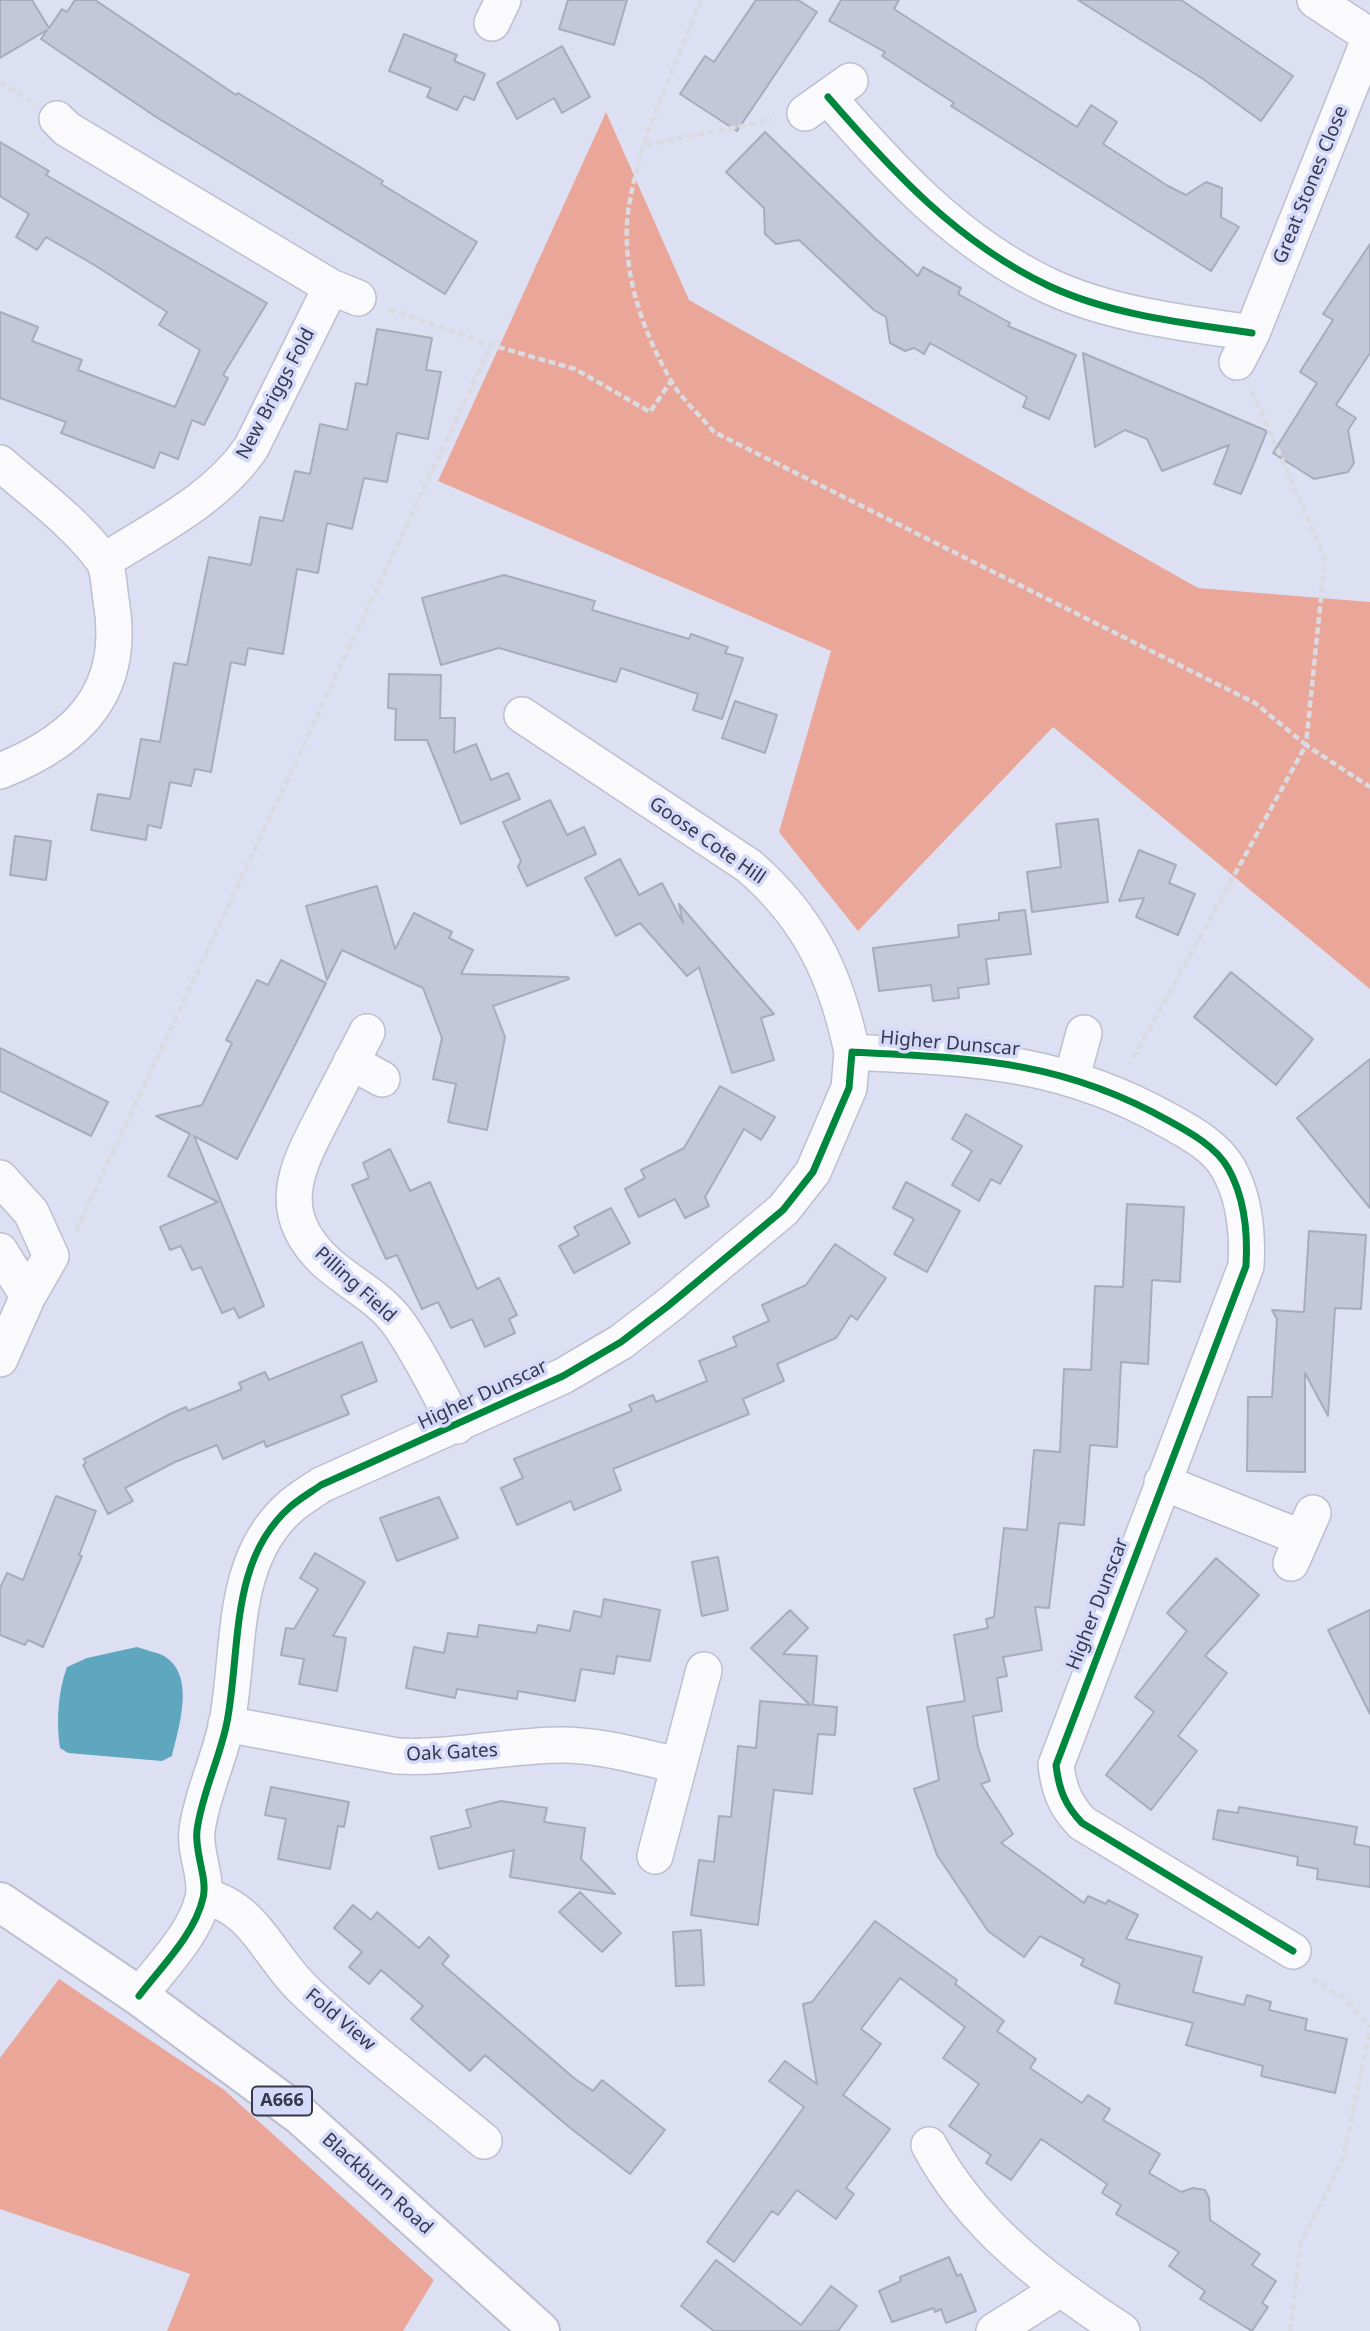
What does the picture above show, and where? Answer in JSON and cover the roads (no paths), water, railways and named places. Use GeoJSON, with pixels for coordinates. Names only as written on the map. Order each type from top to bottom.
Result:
{"type":"FeatureCollection","features":[{"type":"Feature","properties":{"kind":"highway","name":"Blackburn Road"},"geometry":{"type":"LineString","coordinates":[[0,1902],[139,1996],[300,2115],[540,2331]]}},
{"type":"Feature","properties":{"kind":"street"},"geometry":{"type":"LineString","coordinates":[[1315,0],[1370,36]]}},
{"type":"Feature","properties":{"kind":"street","name":"Great Stones Close"},"geometry":{"type":"LineString","coordinates":[[828,97],[894,173],[946,220],[995,257],[1051,287],[1245,348],[1370,36]]}},
{"type":"Feature","properties":{"kind":"street","name":"New Briggs Fold"},"geometry":{"type":"LineString","coordinates":[[57,119],[67,130],[345,293],[237,468],[207,496],[104,561]]}},
{"type":"Feature","properties":{"kind":"street"},"geometry":{"type":"LineString","coordinates":[[0,463],[68,523],[104,561],[113,610],[113,648],[104,682],[91,712],[67,736],[0,771]]}},
{"type":"Feature","properties":{"kind":"street","name":"Goose Cote Hill"},"geometry":{"type":"LineString","coordinates":[[522,715],[748,866],[776,890],[827,966],[842,1003],[852,1052]]}},
{"type":"Feature","properties":{"kind":"street"},"geometry":{"type":"LineString","coordinates":[[1072,1077],[1084,1033]]}},
{"type":"Feature","properties":{"kind":"street","name":"Pilling Field"},"geometry":{"type":"LineString","coordinates":[[382,1079],[359,1047],[298,1166],[293,1194],[298,1222],[309,1244],[327,1262],[383,1306],[399,1324],[457,1426]]}},
{"type":"Feature","properties":{"kind":"street","name":"Higher Dunscar"},"geometry":{"type":"LineString","coordinates":[[204,1896],[197,1830],[226,1724],[236,1669],[240,1605],[250,1568],[267,1534],[290,1507],[321,1485],[563,1376],[621,1342],[783,1210],[813,1172],[833,1129],[849,1088],[852,1052],[1018,1064],[1072,1077],[1114,1094],[1198,1137],[1227,1166],[1241,1198],[1248,1233],[1245,1266],[1056,1765],[1059,1788],[1068,1808],[1082,1823],[1293,1951]]}},
{"type":"Feature","properties":{"kind":"street"},"geometry":{"type":"LineString","coordinates":[[0,1178],[31,1212],[51,1256],[27,1296],[0,1359]]}},
{"type":"Feature","properties":{"kind":"street"},"geometry":{"type":"LineString","coordinates":[[0,1251],[27,1296]]}},
{"type":"Feature","properties":{"kind":"street"},"geometry":{"type":"LineString","coordinates":[[1162,1482],[1302,1538]]}},
{"type":"Feature","properties":{"kind":"street"},"geometry":{"type":"LineString","coordinates":[[655,1856],[704,1670]]}},
{"type":"Feature","properties":{"kind":"street","name":"Oak Gates"},"geometry":{"type":"LineString","coordinates":[[226,1724],[397,1756],[425,1758],[562,1745],[594,1747],[678,1765]]}},
{"type":"Feature","properties":{"kind":"street"},"geometry":{"type":"LineString","coordinates":[[139,1996],[196,1919],[204,1896]]}},
{"type":"Feature","properties":{"kind":"street","name":"Fold View"},"geometry":{"type":"LineString","coordinates":[[204,1896],[226,1901],[240,1911],[302,1989],[484,2141]]}},
{"type":"Feature","properties":{"kind":"street"},"geometry":{"type":"LineString","coordinates":[[929,2145],[947,2178],[1001,2238],[1059,2290],[1122,2331]]}},
{"type":"Feature","properties":{"kind":"street"},"geometry":{"type":"LineString","coordinates":[[994,2331],[1059,2290]]}},
{"type":"Feature","properties":{"kind":"water"},"geometry":{"type":"Polygon","coordinates":[[[137,1647],[164,1656],[174,1665],[180,1676],[183,1702],[172,1756],[162,1761],[68,1753],[60,1748],[59,1707],[67,1667],[87,1658],[137,1647]]]}}]}
